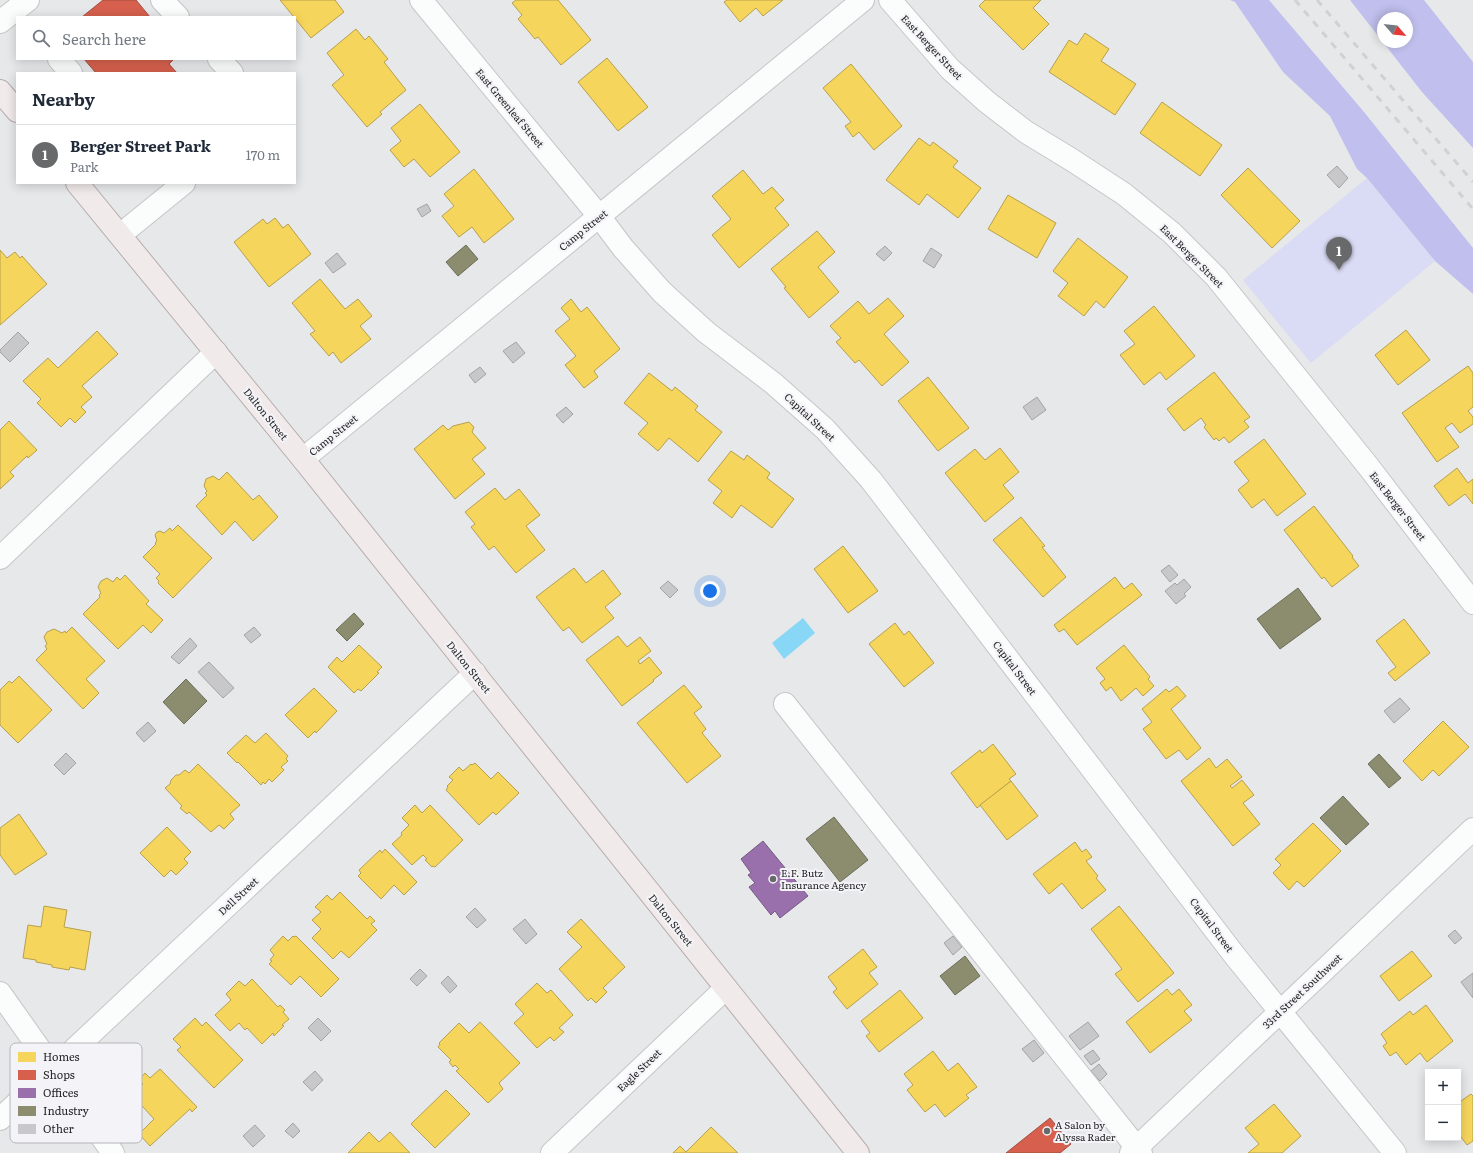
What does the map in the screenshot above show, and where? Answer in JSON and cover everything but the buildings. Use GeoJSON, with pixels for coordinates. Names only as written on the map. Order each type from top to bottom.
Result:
{"type":"FeatureCollection","features":[{"type":"Feature","properties":{"kind":"main road"},"geometry":{"type":"LineString","coordinates":[[0,91],[16,110]]}},
{"type":"Feature","properties":{"kind":"main road","name":"Dalton Street"},"geometry":{"type":"LineString","coordinates":[[78,184],[303,459],[858,1153]]}},
{"type":"Feature","properties":{"kind":"street"},"geometry":{"type":"LineString","coordinates":[[162,0],[177,16]]}},
{"type":"Feature","properties":{"kind":"street","name":"East Greenleaf Street"},"geometry":{"type":"LineString","coordinates":[[421,0],[600,216]]}},
{"type":"Feature","properties":{"kind":"street","name":"Camp Street"},"geometry":{"type":"LineString","coordinates":[[303,459],[863,0]]}},
{"type":"Feature","properties":{"kind":"street","name":"East Berger Street"},"geometry":{"type":"LineString","coordinates":[[890,0],[950,69],[987,102],[1026,132],[1124,194],[1172,233],[1216,277],[1368,466],[1473,603]]}},
{"type":"Feature","properties":{"kind":"street"},"geometry":{"type":"LineString","coordinates":[[59,60],[70,72]]}},
{"type":"Feature","properties":{"kind":"street"},"geometry":{"type":"LineString","coordinates":[[220,60],[231,72]]}},
{"type":"Feature","properties":{"kind":"street"},"geometry":{"type":"LineString","coordinates":[[120,235],[175,186]]}},
{"type":"Feature","properties":{"kind":"street","name":"Capital Street"},"geometry":{"type":"LineString","coordinates":[[600,216],[623,248],[662,292],[706,332],[773,383],[824,429],[871,480],[1235,956],[1396,1153]]}},
{"type":"Feature","properties":{"kind":"street"},"geometry":{"type":"LineString","coordinates":[[0,558],[216,352]]}},
{"type":"Feature","properties":{"kind":"street","name":"Dell Street"},"geometry":{"type":"LineString","coordinates":[[82,1043],[474,673]]}},
{"type":"Feature","properties":{"kind":"street"},"geometry":{"type":"LineString","coordinates":[[785,704],[1136,1151]]}},
{"type":"Feature","properties":{"kind":"street","name":"33rd Street Southwest"},"geometry":{"type":"LineString","coordinates":[[1136,1151],[1473,829]]}},
{"type":"Feature","properties":{"kind":"street","name":"Eagle Street"},"geometry":{"type":"LineString","coordinates":[[552,1153],[726,988]]}},
{"type":"Feature","properties":{"kind":"street"},"geometry":{"type":"LineString","coordinates":[[0,993],[36,1043]]}},
{"type":"Feature","properties":{"kind":"street","name":"Dell Street"},"geometry":{"type":"LineString","coordinates":[[0,1119],[10,1110]]}},
{"type":"Feature","properties":{"kind":"street"},"geometry":{"type":"LineString","coordinates":[[106,1143],[113,1153]]}},
{"type":"Feature","properties":{"kind":"shaded area"},"geometry":{"type":"Polygon","coordinates":[[[1230,0],[1269,0],[1364,112],[1473,248],[1473,294],[1435,261],[1367,178],[1357,169],[1330,116],[1283,72],[1235,2],[1230,0]]]}},
{"type":"Feature","properties":{"kind":"shaded area"},"geometry":{"type":"Polygon","coordinates":[[[1350,0],[1424,0],[1473,62],[1473,148],[1422,92],[1388,48],[1413,48],[1413,12],[1377,12],[1377,34],[1350,0]]]}},
{"type":"Feature","properties":{"kind":"shaded area"},"geometry":{"type":"Polygon","coordinates":[[[1367,178],[1435,261],[1311,363],[1243,280],[1367,178]]]}},
{"type":"Feature","properties":{"kind":"shaded area"},"geometry":{"type":"Polygon","coordinates":[[[803,618],[815,633],[784,659],[772,643],[803,618]]]}},
{"type":"Feature","properties":{"kind":"railway"},"geometry":{"type":"LineString","coordinates":[[1295,0],[1473,209]]}},
{"type":"Feature","properties":{"kind":"railway"},"geometry":{"type":"LineString","coordinates":[[1317,0],[1473,182]]}},
{"type":"Feature","properties":{"kind":"place","name":"Berger Street Park"},"geometry":{"type":"Point","coordinates":[1339,270]}},
{"type":"Feature","properties":{"kind":"place","name":"E.F. Butz Insurance Agency"},"geometry":{"type":"Point","coordinates":[773,879]}},
{"type":"Feature","properties":{"kind":"place","name":"A Salon by Alyssa Rader"},"geometry":{"type":"Point","coordinates":[1047,1131]}}]}
